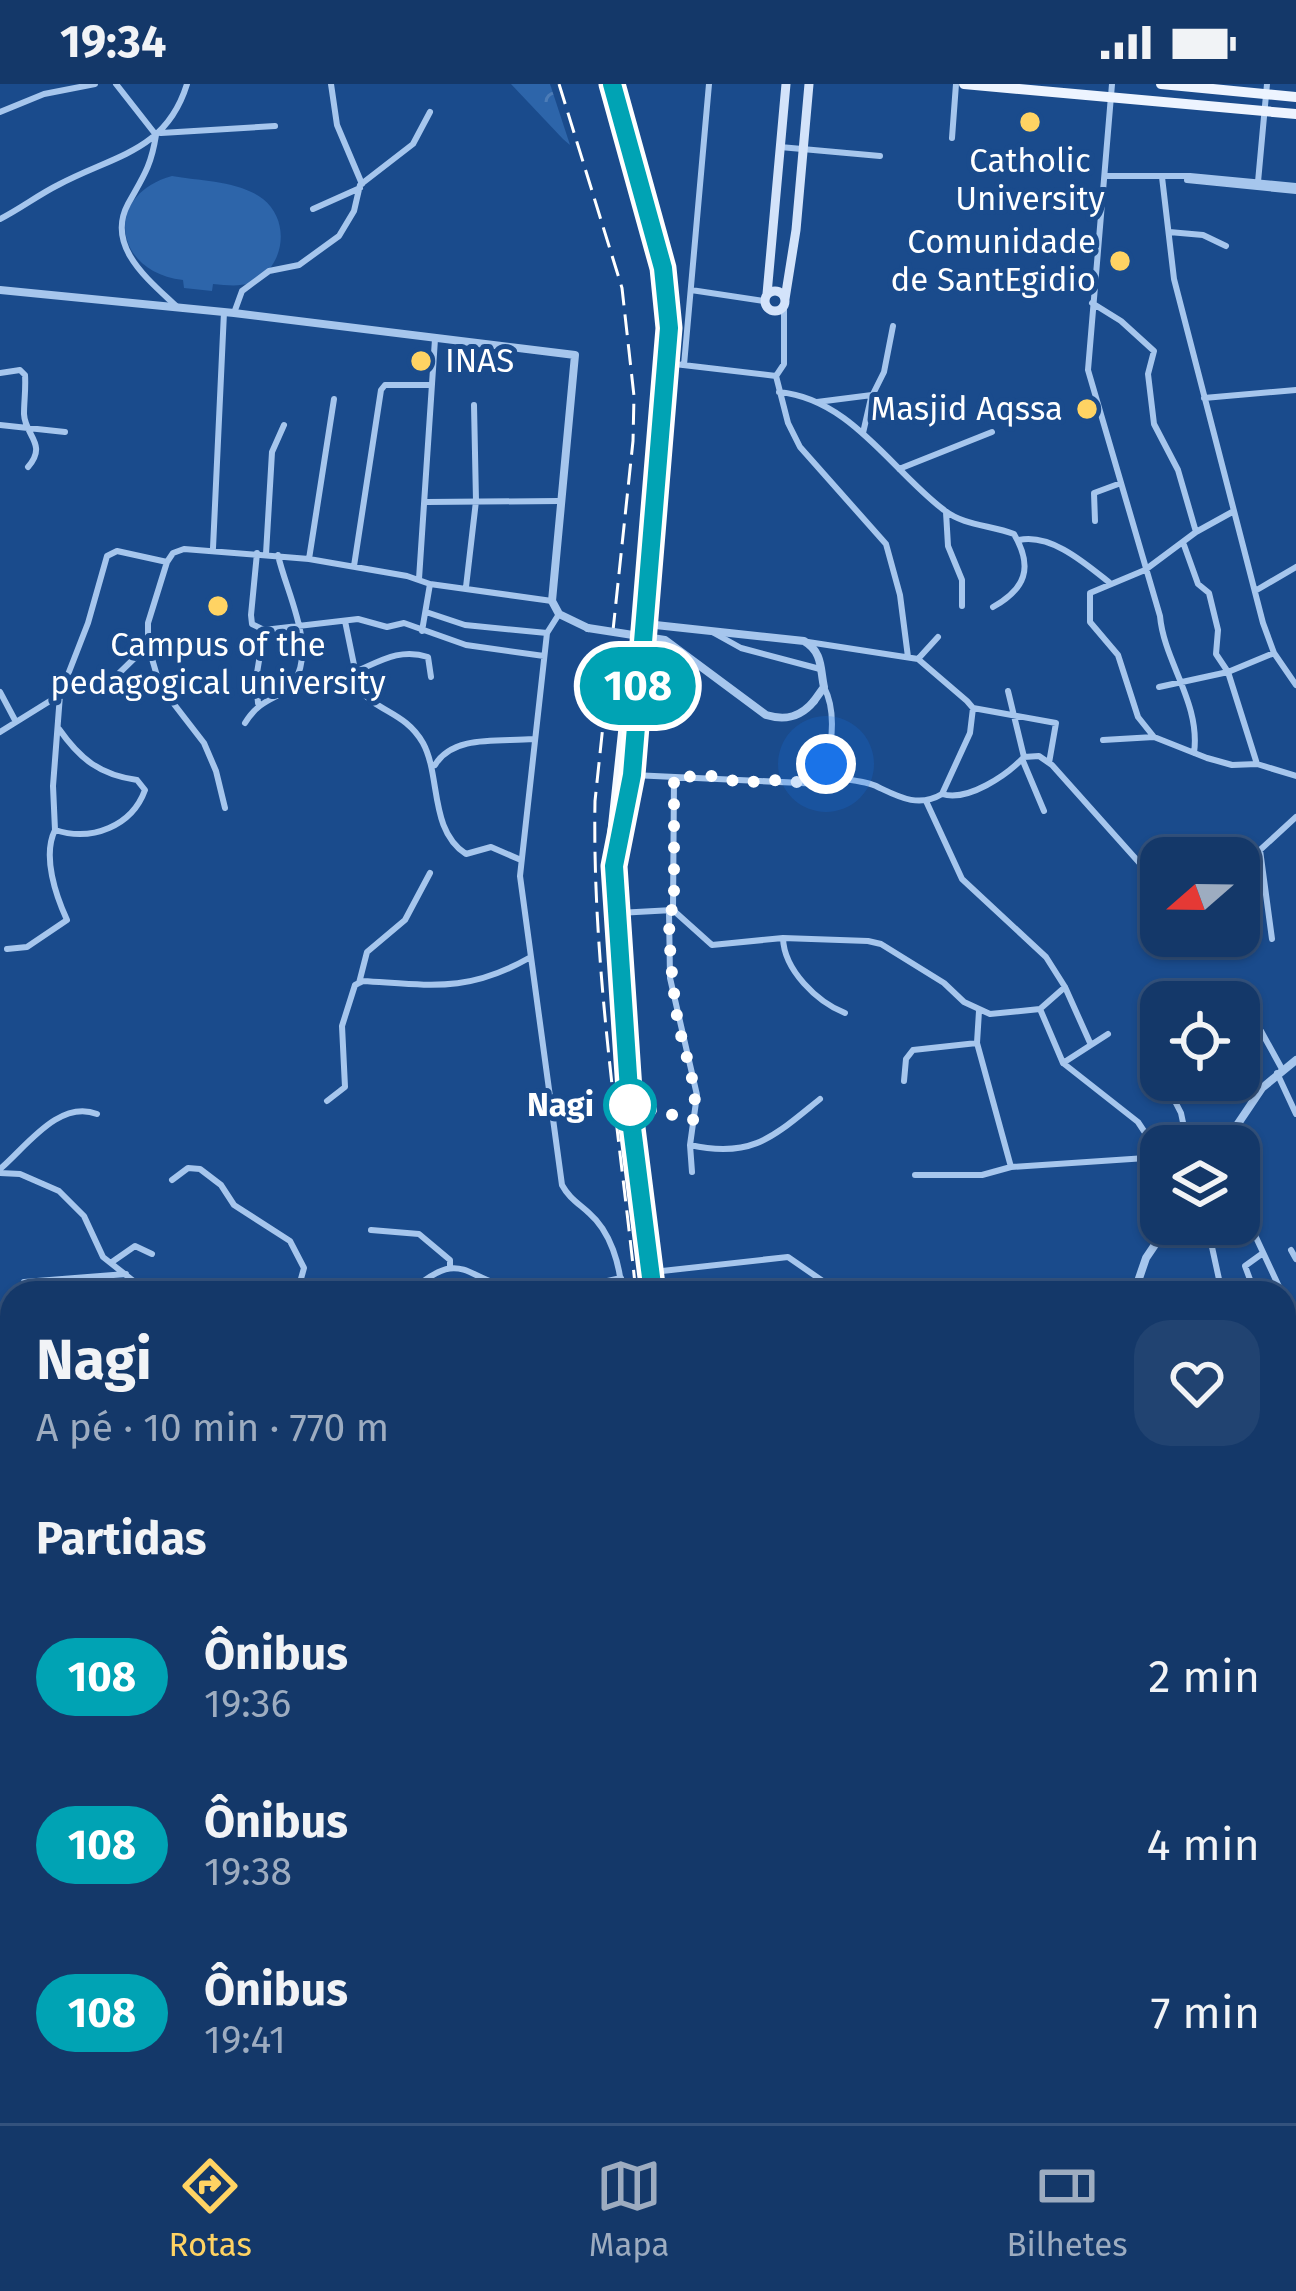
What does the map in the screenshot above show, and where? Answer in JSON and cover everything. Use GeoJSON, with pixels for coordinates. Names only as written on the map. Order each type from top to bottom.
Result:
{"type":"FeatureCollection","features":[{"type":"Feature","properties":{"kind":"highway"},"geometry":{"type":"LineString","coordinates":[[608,84],[659,269],[665,363],[640,623],[632,775],[614,866]]}},
{"type":"Feature","properties":{"kind":"highway"},"geometry":{"type":"LineString","coordinates":[[640,623],[615,812],[614,866],[631,1120],[652,1281]]}},
{"type":"Feature","properties":{"kind":"main road"},"geometry":{"type":"LineString","coordinates":[[786,84],[765,298],[772,312],[784,303],[796,230],[809,84]]}},
{"type":"Feature","properties":{"kind":"main road"},"geometry":{"type":"LineString","coordinates":[[960,84],[1111,91],[1186,104],[1296,113]]}},
{"type":"Feature","properties":{"kind":"main road"},"geometry":{"type":"LineString","coordinates":[[1161,84],[1267,89],[1296,97]]}},
{"type":"Feature","properties":{"kind":"main road"},"geometry":{"type":"LineString","coordinates":[[1186,104],[1189,86]]}},
{"type":"Feature","properties":{"kind":"main road"},"geometry":{"type":"LineString","coordinates":[[773,227],[796,230]]}},
{"type":"Feature","properties":{"kind":"main road"},"geometry":{"type":"LineString","coordinates":[[765,298],[778,291],[784,303]]}},
{"type":"Feature","properties":{"kind":"street"},"geometry":{"type":"LineString","coordinates":[[0,112],[44,94],[94,84]]}},
{"type":"Feature","properties":{"kind":"street"},"geometry":{"type":"LineString","coordinates":[[116,84],[158,134]]}},
{"type":"Feature","properties":{"kind":"street"},"geometry":{"type":"LineString","coordinates":[[0,219],[63,182],[153,142],[180,104],[187,84]]}},
{"type":"Feature","properties":{"kind":"street"},"geometry":{"type":"LineString","coordinates":[[213,549],[229,313],[242,291],[269,271],[298,265],[339,236],[358,201],[361,186],[337,125],[331,84]]}},
{"type":"Feature","properties":{"kind":"street"},"geometry":{"type":"LineString","coordinates":[[685,365],[709,84]]}},
{"type":"Feature","properties":{"kind":"street"},"geometry":{"type":"LineString","coordinates":[[952,138],[960,84]]}},
{"type":"Feature","properties":{"kind":"street"},"geometry":{"type":"LineString","coordinates":[[1258,185],[1267,89]]}},
{"type":"Feature","properties":{"kind":"street"},"geometry":{"type":"LineString","coordinates":[[1111,91],[1088,370],[1163,638],[1195,727],[1194,752]]}},
{"type":"Feature","properties":{"kind":"street"},"geometry":{"type":"LineString","coordinates":[[313,208],[361,186],[413,144],[430,112]]}},
{"type":"Feature","properties":{"kind":"street"},"geometry":{"type":"LineString","coordinates":[[158,134],[274,126]]}},
{"type":"Feature","properties":{"kind":"street"},"geometry":{"type":"LineString","coordinates":[[158,134],[149,170],[128,205],[123,238],[136,267],[177,307]]}},
{"type":"Feature","properties":{"kind":"street"},"geometry":{"type":"LineString","coordinates":[[780,147],[880,156]]}},
{"type":"Feature","properties":{"kind":"street"},"geometry":{"type":"LineString","coordinates":[[1105,176],[1296,188]]}},
{"type":"Feature","properties":{"kind":"street"},"geometry":{"type":"LineString","coordinates":[[1162,177],[1174,279],[1204,398],[1274,653],[1296,685]]}},
{"type":"Feature","properties":{"kind":"street"},"geometry":{"type":"LineString","coordinates":[[1168,232],[1203,235],[1226,247]]}},
{"type":"Feature","properties":{"kind":"street"},"geometry":{"type":"LineString","coordinates":[[0,290],[575,356],[552,601],[559,614],[588,628],[665,640],[776,718],[803,712],[824,687]]}},
{"type":"Feature","properties":{"kind":"street"},"geometry":{"type":"LineString","coordinates":[[691,290],[765,298]]}},
{"type":"Feature","properties":{"kind":"street"},"geometry":{"type":"LineString","coordinates":[[784,303],[784,364],[776,376],[779,392],[800,447],[886,544],[900,595],[908,657]]}},
{"type":"Feature","properties":{"kind":"street"},"geometry":{"type":"LineString","coordinates":[[1092,303],[1121,320],[1154,352],[1148,374],[1154,424],[1182,480],[1196,532]]}},
{"type":"Feature","properties":{"kind":"street"},"geometry":{"type":"LineString","coordinates":[[863,434],[872,395],[884,372],[893,326]]}},
{"type":"Feature","properties":{"kind":"street"},"geometry":{"type":"LineString","coordinates":[[418,579],[435,339]]}},
{"type":"Feature","properties":{"kind":"street"},"geometry":{"type":"LineString","coordinates":[[665,363],[776,376]]}},
{"type":"Feature","properties":{"kind":"street"},"geometry":{"type":"LineString","coordinates":[[0,373],[20,370],[25,375],[26,426],[36,438],[38,452],[28,466]]}},
{"type":"Feature","properties":{"kind":"street"},"geometry":{"type":"LineString","coordinates":[[354,568],[380,390],[431,385]]}},
{"type":"Feature","properties":{"kind":"street"},"geometry":{"type":"LineString","coordinates":[[779,392],[817,402],[863,434],[946,512],[976,525],[1008,531],[1018,540],[1025,576],[1022,585],[993,607]]}},
{"type":"Feature","properties":{"kind":"street"},"geometry":{"type":"LineString","coordinates":[[1204,398],[1296,393]]}},
{"type":"Feature","properties":{"kind":"street"},"geometry":{"type":"LineString","coordinates":[[817,402],[872,395]]}},
{"type":"Feature","properties":{"kind":"street"},"geometry":{"type":"LineString","coordinates":[[309,559],[334,399]]}},
{"type":"Feature","properties":{"kind":"street"},"geometry":{"type":"LineString","coordinates":[[466,587],[476,501],[474,405]]}},
{"type":"Feature","properties":{"kind":"street"},"geometry":{"type":"LineString","coordinates":[[0,425],[64,432]]}},
{"type":"Feature","properties":{"kind":"street"},"geometry":{"type":"LineString","coordinates":[[284,425],[272,452],[252,624],[264,630],[362,620],[386,627],[404,622],[466,645],[544,656]]}},
{"type":"Feature","properties":{"kind":"street"},"geometry":{"type":"LineString","coordinates":[[899,469],[992,432]]}},
{"type":"Feature","properties":{"kind":"street"},"geometry":{"type":"LineString","coordinates":[[1095,521],[1094,493],[1121,483]]}},
{"type":"Feature","properties":{"kind":"street"},"geometry":{"type":"LineString","coordinates":[[427,502],[559,502]]}},
{"type":"Feature","properties":{"kind":"street"},"geometry":{"type":"LineString","coordinates":[[1154,737],[1138,717],[1118,655],[1088,616],[1090,593],[1145,570],[1196,532],[1235,511]]}},
{"type":"Feature","properties":{"kind":"street"},"geometry":{"type":"LineString","coordinates":[[946,512],[948,546],[962,580],[962,606]]}},
{"type":"Feature","properties":{"kind":"street"},"geometry":{"type":"LineString","coordinates":[[1018,540],[1030,538],[1052,545],[1110,584]]}},
{"type":"Feature","properties":{"kind":"street"},"geometry":{"type":"LineString","coordinates":[[1184,545],[1198,584],[1209,593],[1218,630],[1216,654],[1228,672],[1257,764]]}},
{"type":"Feature","properties":{"kind":"street"},"geometry":{"type":"LineString","coordinates":[[225,808],[216,771],[198,732],[160,686],[148,645],[148,623],[172,553],[184,548],[278,555],[552,601]]}},
{"type":"Feature","properties":{"kind":"street"},"geometry":{"type":"LineString","coordinates":[[7,949],[27,947],[67,920],[56,894],[51,860],[60,694],[88,623],[107,556],[118,550],[167,562]]}},
{"type":"Feature","properties":{"kind":"street"},"geometry":{"type":"LineString","coordinates":[[245,723],[259,703],[296,680],[304,631],[286,590],[278,555]]}},
{"type":"Feature","properties":{"kind":"street"},"geometry":{"type":"LineString","coordinates":[[1255,591],[1296,567]]}},
{"type":"Feature","properties":{"kind":"street"},"geometry":{"type":"LineString","coordinates":[[422,631],[430,584]]}},
{"type":"Feature","properties":{"kind":"street"},"geometry":{"type":"LineString","coordinates":[[426,612],[464,625],[547,632]]}},
{"type":"Feature","properties":{"kind":"street"},"geometry":{"type":"LineString","coordinates":[[559,614],[547,632],[520,876],[562,1185],[603,1230],[621,1281]]}},
{"type":"Feature","properties":{"kind":"street"},"geometry":{"type":"LineString","coordinates":[[345,621],[362,694],[410,724],[433,768],[434,800],[462,853],[490,847],[522,861]]}},
{"type":"Feature","properties":{"kind":"street"},"geometry":{"type":"LineString","coordinates":[[640,623],[917,658],[973,708],[1057,724],[1049,763]]}},
{"type":"Feature","properties":{"kind":"street"},"geometry":{"type":"LineString","coordinates":[[259,703],[256,679],[264,630]]}},
{"type":"Feature","properties":{"kind":"street"},"geometry":{"type":"LineString","coordinates":[[711,631],[741,648],[822,670]]}},
{"type":"Feature","properties":{"kind":"street"},"geometry":{"type":"LineString","coordinates":[[917,658],[938,638]]}},
{"type":"Feature","properties":{"kind":"street"},"geometry":{"type":"LineString","coordinates":[[804,641],[815,650],[829,696],[832,730],[824,769],[830,777],[875,785],[901,799],[926,801],[942,794],[970,733],[973,708]]}},
{"type":"Feature","properties":{"kind":"street"},"geometry":{"type":"LineString","coordinates":[[0,733],[73,688],[109,683],[148,645]]}},
{"type":"Feature","properties":{"kind":"street"},"geometry":{"type":"LineString","coordinates":[[1160,687],[1228,672],[1274,653]]}},
{"type":"Feature","properties":{"kind":"street"},"geometry":{"type":"LineString","coordinates":[[356,670],[385,656],[421,654],[428,657],[430,677]]}},
{"type":"Feature","properties":{"kind":"street"},"geometry":{"type":"LineString","coordinates":[[0,692],[16,722]]}},
{"type":"Feature","properties":{"kind":"street"},"geometry":{"type":"LineString","coordinates":[[1008,692],[1023,759],[1044,811]]}},
{"type":"Feature","properties":{"kind":"street"},"geometry":{"type":"LineString","coordinates":[[55,830],[80,836],[125,822],[145,790],[137,780],[104,773],[84,760],[58,728]]}},
{"type":"Feature","properties":{"kind":"street"},"geometry":{"type":"LineString","coordinates":[[1103,740],[1154,737],[1232,764],[1257,764],[1296,776]]}},
{"type":"Feature","properties":{"kind":"street"},"geometry":{"type":"LineString","coordinates":[[433,768],[441,755],[475,742],[533,739]]}},
{"type":"Feature","properties":{"kind":"street"},"geometry":{"type":"LineString","coordinates":[[942,794],[965,795],[1023,759],[1039,756],[1084,796],[1140,863]]}},
{"type":"Feature","properties":{"kind":"street"},"geometry":{"type":"LineString","coordinates":[[632,775],[824,784],[830,777]]}},
{"type":"Feature","properties":{"kind":"street"},"geometry":{"type":"LineString","coordinates":[[674,777],[670,977],[697,1095],[692,1172]]}},
{"type":"Feature","properties":{"kind":"street"},"geometry":{"type":"LineString","coordinates":[[926,801],[962,879],[1029,939],[1065,987],[1091,1045]]}},
{"type":"Feature","properties":{"kind":"street"},"geometry":{"type":"LineString","coordinates":[[1273,939],[1260,850],[1296,817]]}},
{"type":"Feature","properties":{"kind":"street"},"geometry":{"type":"LineString","coordinates":[[327,1101],[345,1087],[342,1026],[367,952],[405,920],[430,874]]}},
{"type":"Feature","properties":{"kind":"street"},"geometry":{"type":"LineString","coordinates":[[618,913],[671,910],[712,945],[783,938],[880,944],[989,1014],[1040,1009],[1065,987]]}},
{"type":"Feature","properties":{"kind":"street"},"geometry":{"type":"LineString","coordinates":[[783,938],[784,953],[815,996],[845,1012]]}},
{"type":"Feature","properties":{"kind":"street"},"geometry":{"type":"LineString","coordinates":[[359,983],[451,986],[491,978],[529,958]]}},
{"type":"Feature","properties":{"kind":"street"},"geometry":{"type":"LineString","coordinates":[[915,1175],[982,1174],[1011,1167],[1161,1157],[1138,1122],[1063,1064],[1040,1009]]}},
{"type":"Feature","properties":{"kind":"street"},"geometry":{"type":"LineString","coordinates":[[979,1011],[977,1042],[1011,1167]]}},
{"type":"Feature","properties":{"kind":"street"},"geometry":{"type":"LineString","coordinates":[[1261,1031],[1296,1114]]}},
{"type":"Feature","properties":{"kind":"street"},"geometry":{"type":"LineString","coordinates":[[1063,1064],[1108,1034]]}},
{"type":"Feature","properties":{"kind":"street"},"geometry":{"type":"LineString","coordinates":[[904,1081],[906,1059],[913,1049],[977,1042]]}},
{"type":"Feature","properties":{"kind":"street"},"geometry":{"type":"LineString","coordinates":[[1237,1125],[1252,1101],[1296,1060]]}},
{"type":"Feature","properties":{"kind":"street"},"geometry":{"type":"LineString","coordinates":[[691,1145],[735,1151],[784,1132],[820,1099]]}},
{"type":"Feature","properties":{"kind":"street"},"geometry":{"type":"LineString","coordinates":[[0,1170],[46,1125],[78,1111],[97,1114]]}},
{"type":"Feature","properties":{"kind":"street"},"geometry":{"type":"LineString","coordinates":[[172,1180],[188,1168],[200,1169],[221,1185],[234,1205],[290,1240],[304,1268],[300,1281]]}},
{"type":"Feature","properties":{"kind":"street"},"geometry":{"type":"LineString","coordinates":[[0,1170],[23,1174],[59,1191],[84,1216],[99,1250],[137,1281]]}},
{"type":"Feature","properties":{"kind":"street"},"geometry":{"type":"LineString","coordinates":[[371,1230],[419,1234],[450,1259],[450,1266]]}},
{"type":"Feature","properties":{"kind":"street"},"geometry":{"type":"LineString","coordinates":[[1138,1281],[1155,1245]]}},
{"type":"Feature","properties":{"kind":"street"},"geometry":{"type":"LineString","coordinates":[[1212,1245],[1219,1281]]}},
{"type":"Feature","properties":{"kind":"street"},"geometry":{"type":"LineString","coordinates":[[1259,1245],[1276,1281]]}},
{"type":"Feature","properties":{"kind":"street"},"geometry":{"type":"LineString","coordinates":[[112,1262],[137,1246],[152,1254]]}},
{"type":"Feature","properties":{"kind":"street"},"geometry":{"type":"LineString","coordinates":[[1292,1250],[1296,1258]]}},
{"type":"Feature","properties":{"kind":"street"},"geometry":{"type":"LineString","coordinates":[[1251,1281],[1245,1266],[1263,1253]]}},
{"type":"Feature","properties":{"kind":"street"},"geometry":{"type":"LineString","coordinates":[[652,1272],[788,1257],[823,1281]]}},
{"type":"Feature","properties":{"kind":"street"},"geometry":{"type":"LineString","coordinates":[[427,1281],[450,1266],[466,1268],[490,1281]]}},
{"type":"Feature","properties":{"kind":"street"},"geometry":{"type":"LineString","coordinates":[[37,1281],[126,1274]]}},
{"type":"Feature","properties":{"kind":"street"},"geometry":{"type":"LineString","coordinates":[[607,1281],[621,1278]]}},
{"type":"Feature","properties":{"kind":"green space"},"geometry":{"type":"Polygon","coordinates":[[[511,84],[550,84],[570,145],[563,139],[511,84]]]}},
{"type":"Feature","properties":{"kind":"green space"},"geometry":{"type":"Polygon","coordinates":[[[172,176],[243,189],[272,209],[281,232],[280,245],[262,277],[241,285],[213,284],[212,291],[184,288],[183,280],[142,263],[125,232],[127,215],[135,199],[150,186],[172,176]]]}},
{"type":"Feature","properties":{"kind":"railway"},"geometry":{"type":"LineString","coordinates":[[559,84],[622,288],[634,396],[595,801],[595,863],[602,986],[635,1281]]}},
{"type":"Feature","properties":{"kind":"bus line","name":"108"},"geometry":{"type":"LineString","coordinates":[[612,84],[663,268],[669,328],[632,775],[614,866],[631,1120],[652,1281]]}},
{"type":"Feature","properties":{"kind":"place","name":"Catholic University"},"geometry":{"type":"Point","coordinates":[1030,122]}},
{"type":"Feature","properties":{"kind":"place","name":"Comunidade de SantEgidio"},"geometry":{"type":"Point","coordinates":[1120,261]}},
{"type":"Feature","properties":{"kind":"place","name":"INAS"},"geometry":{"type":"Point","coordinates":[421,361]}},
{"type":"Feature","properties":{"kind":"place","name":"Masjid Aqssa"},"geometry":{"type":"Point","coordinates":[1087,409]}},
{"type":"Feature","properties":{"kind":"place","name":"Campus of the pedagogical university"},"geometry":{"type":"Point","coordinates":[218,606]}},
{"type":"Feature","properties":{"kind":"place","name":"Nagi"},"geometry":{"type":"Point","coordinates":[630,1105]}},
{"type":"Feature","properties":{"kind":"route"},"geometry":{"type":"LineString","coordinates":[[630,1105],[694,1120],[697,1095],[669,964],[674,777],[824,784],[830,777],[826,764]]}}]}
